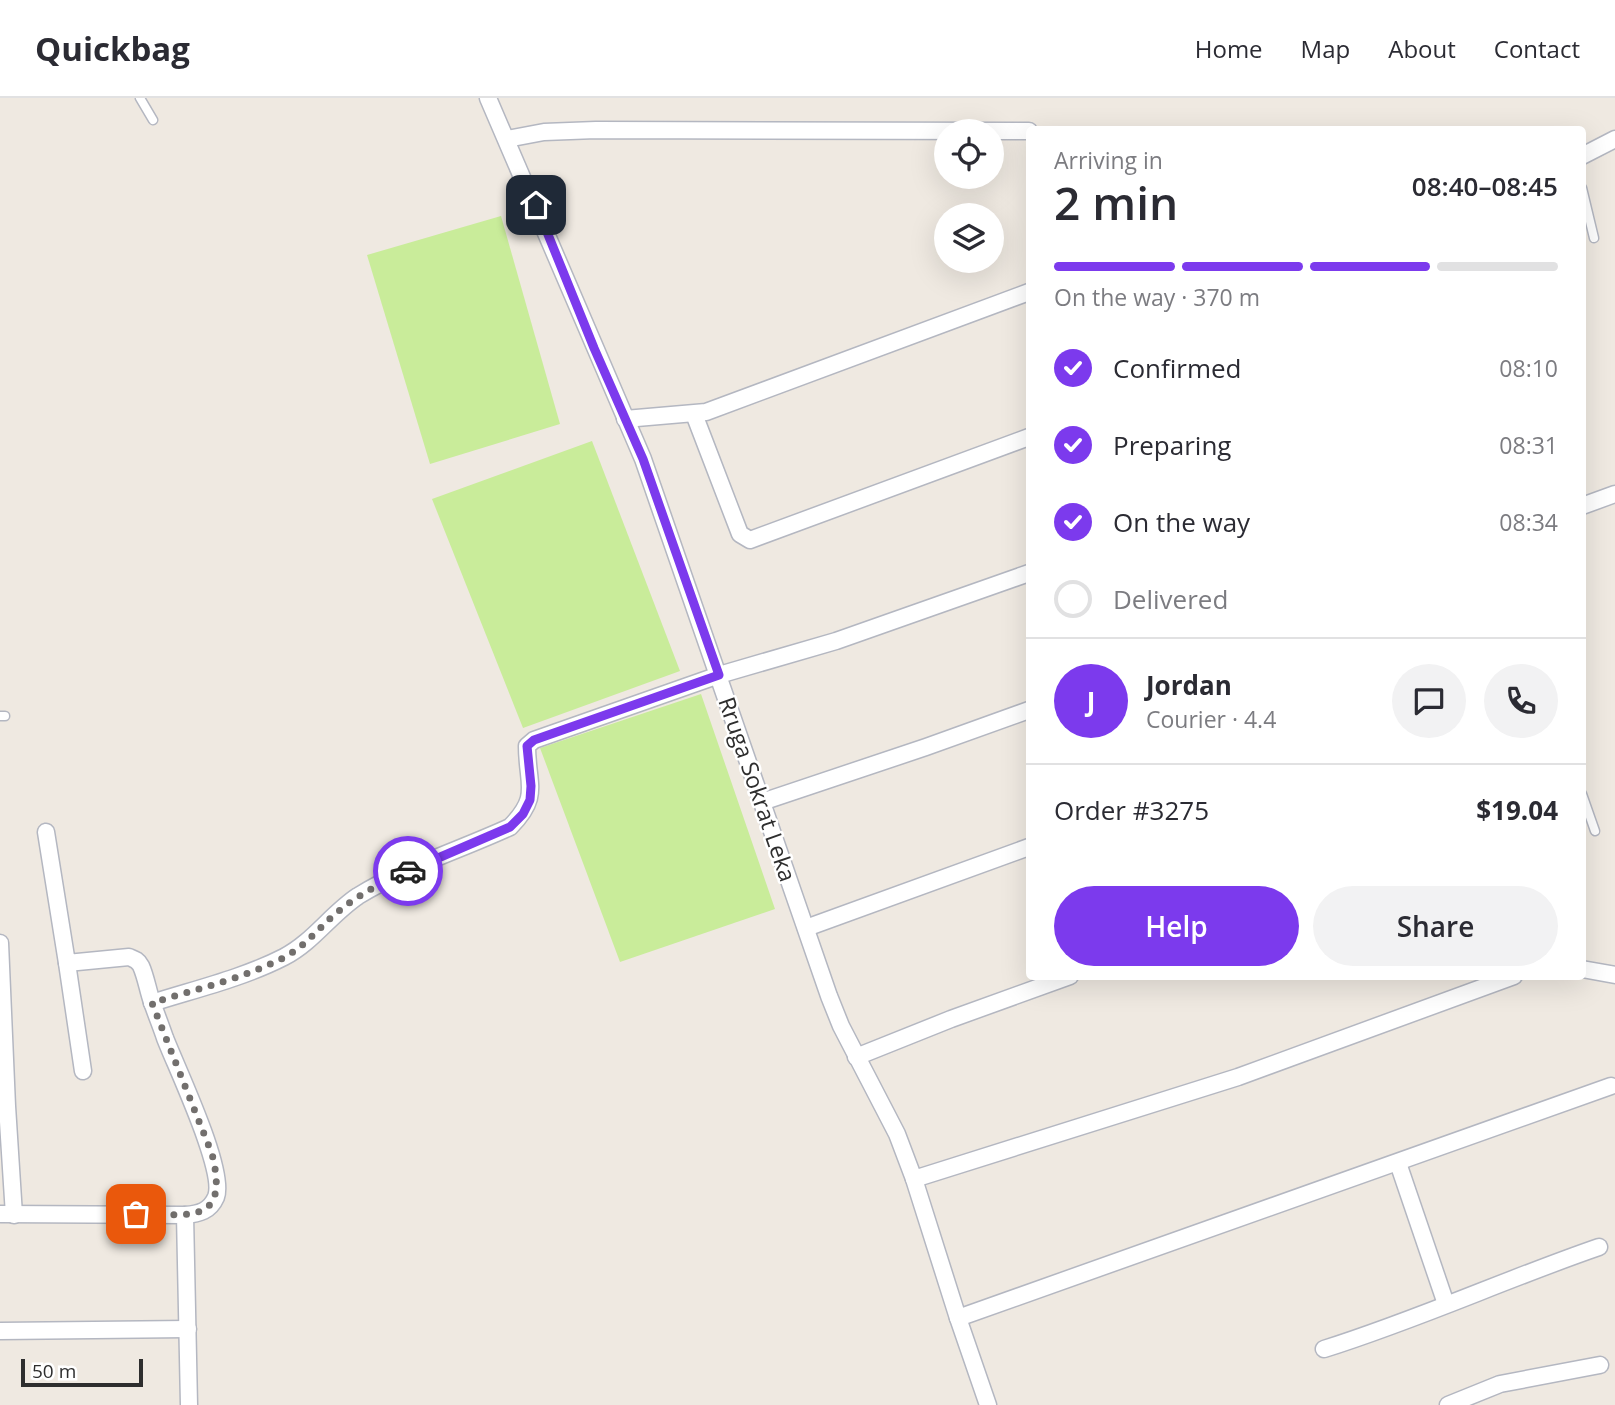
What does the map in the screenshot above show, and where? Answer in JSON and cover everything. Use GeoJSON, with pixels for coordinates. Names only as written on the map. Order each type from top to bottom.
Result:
{"type":"FeatureCollection","features":[{"type":"Feature","properties":{"kind":"street","name":"Rruga Sokrat Leka"},"geometry":{"type":"LineString","coordinates":[[488,98],[508,139],[643,459],[841,1026],[897,1134],[988,1405]]}},
{"type":"Feature","properties":{"kind":"street"},"geometry":{"type":"LineString","coordinates":[[508,139],[544,132],[596,130],[1026,131]]}},
{"type":"Feature","properties":{"kind":"street"},"geometry":{"type":"LineString","coordinates":[[1586,154],[1615,139]]}},
{"type":"Feature","properties":{"kind":"street"},"geometry":{"type":"LineString","coordinates":[[625,419],[706,412],[1026,293]]}},
{"type":"Feature","properties":{"kind":"street"},"geometry":{"type":"LineString","coordinates":[[694,414],[740,534],[750,540],[1026,438]]}},
{"type":"Feature","properties":{"kind":"street"},"geometry":{"type":"LineString","coordinates":[[1586,505],[1615,494]]}},
{"type":"Feature","properties":{"kind":"street"},"geometry":{"type":"LineString","coordinates":[[159,1000],[259,969],[286,956],[311,940],[334,915],[356,898],[388,879],[510,827],[523,814],[530,800],[527,746],[534,740],[719,675],[836,642],[1026,574]]}},
{"type":"Feature","properties":{"kind":"street"},"geometry":{"type":"LineString","coordinates":[[762,802],[1026,710]]}},
{"type":"Feature","properties":{"kind":"street"},"geometry":{"type":"LineString","coordinates":[[46,832],[83,1071]]}},
{"type":"Feature","properties":{"kind":"street"},"geometry":{"type":"LineString","coordinates":[[806,928],[1026,848]]}},
{"type":"Feature","properties":{"kind":"street"},"geometry":{"type":"LineString","coordinates":[[0,943],[7,1214],[199,1214],[209,1207],[216,1196],[218,1177],[159,1000],[141,965],[128,957],[67,963]]}},
{"type":"Feature","properties":{"kind":"street"},"geometry":{"type":"LineString","coordinates":[[1586,970],[1615,975]]}},
{"type":"Feature","properties":{"kind":"street"},"geometry":{"type":"LineString","coordinates":[[856,1057],[1059,980]]}},
{"type":"Feature","properties":{"kind":"street"},"geometry":{"type":"LineString","coordinates":[[914,1179],[1226,1081],[1503,980]]}},
{"type":"Feature","properties":{"kind":"street"},"geometry":{"type":"LineString","coordinates":[[957,1318],[1611,1086]]}},
{"type":"Feature","properties":{"kind":"street"},"geometry":{"type":"LineString","coordinates":[[1398,1163],[1446,1304]]}},
{"type":"Feature","properties":{"kind":"street"},"geometry":{"type":"LineString","coordinates":[[185,1214],[189,1405]]}},
{"type":"Feature","properties":{"kind":"street"},"geometry":{"type":"LineString","coordinates":[[1324,1349],[1410,1321],[1446,1304],[1599,1247]]}},
{"type":"Feature","properties":{"kind":"street"},"geometry":{"type":"LineString","coordinates":[[0,1331],[188,1329]]}},
{"type":"Feature","properties":{"kind":"street"},"geometry":{"type":"LineString","coordinates":[[1448,1405],[1500,1384],[1600,1365]]}},
{"type":"Feature","properties":{"kind":"lane"},"geometry":{"type":"LineString","coordinates":[[139,98],[153,120]]}},
{"type":"Feature","properties":{"kind":"lane"},"geometry":{"type":"LineString","coordinates":[[1586,204],[1594,238]]}},
{"type":"Feature","properties":{"kind":"lane"},"geometry":{"type":"LineString","coordinates":[[1586,805],[1595,831]]}},
{"type":"Feature","properties":{"kind":"green space"},"geometry":{"type":"Polygon","coordinates":[[[501,216],[560,424],[430,464],[367,255],[501,216]]]}},
{"type":"Feature","properties":{"kind":"green space"},"geometry":{"type":"Polygon","coordinates":[[[592,441],[680,671],[523,728],[432,499],[592,441]]]}},
{"type":"Feature","properties":{"kind":"green space"},"geometry":{"type":"Polygon","coordinates":[[[701,694],[775,909],[620,962],[540,748],[701,694]]]}},
{"type":"Feature","properties":{"kind":"way so far"},"geometry":{"type":"LineString","coordinates":[[136,1214],[199,1214],[209,1207],[216,1196],[218,1177],[212,1154],[152,1003],[259,969],[286,956],[311,940],[334,915],[356,898],[388,879],[408,871]]}},
{"type":"Feature","properties":{"kind":"route"},"geometry":{"type":"LineString","coordinates":[[408,871],[510,827],[523,814],[530,800],[531,786],[527,746],[534,740],[719,675],[643,459],[536,205]]}}]}
